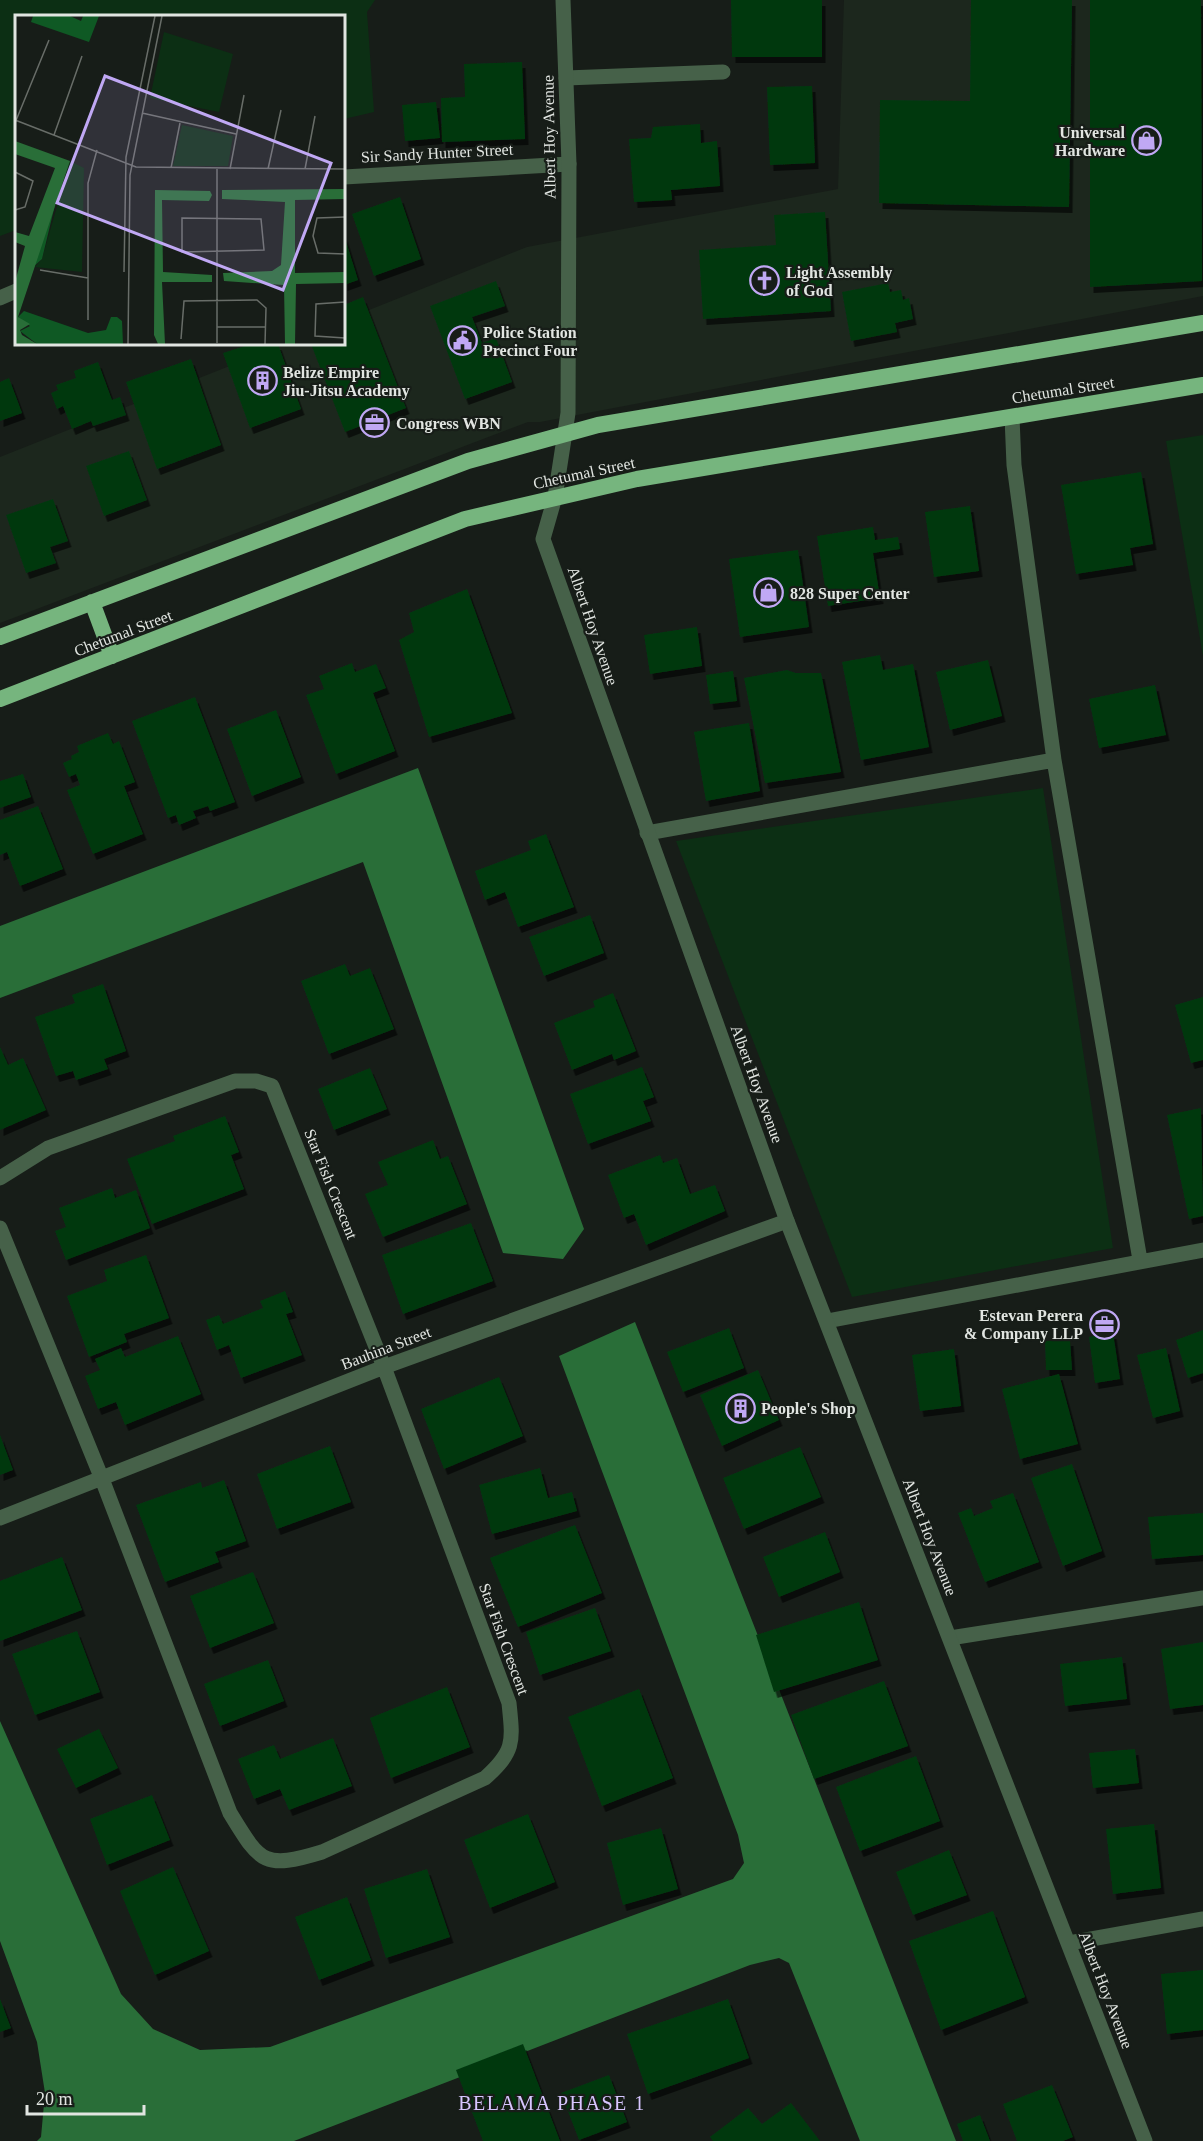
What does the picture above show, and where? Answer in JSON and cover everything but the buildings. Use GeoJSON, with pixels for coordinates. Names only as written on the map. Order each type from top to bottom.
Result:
{"type":"FeatureCollection","features":[{"type":"Feature","properties":{"kind":"highway"},"geometry":{"type":"LineString","coordinates":[[0,637],[468,461],[564,435],[656,414],[1203,323]]}},
{"type":"Feature","properties":{"kind":"highway","name":"Chetumal Street"},"geometry":{"type":"LineString","coordinates":[[0,699],[465,519],[637,479],[1203,385]]}},
{"type":"Feature","properties":{"kind":"highway"},"geometry":{"type":"LineString","coordinates":[[92,602],[112,656]]}},
{"type":"Feature","properties":{"kind":"street","name":"Albert Hoy Avenue"},"geometry":{"type":"LineString","coordinates":[[563,0],[569,164],[568,413],[555,497],[543,539],[787,1221],[1145,2141]]}},
{"type":"Feature","properties":{"kind":"street"},"geometry":{"type":"LineString","coordinates":[[566,78],[723,72]]}},
{"type":"Feature","properties":{"kind":"street","name":"Sir Sandy Hunter Street"},"geometry":{"type":"LineString","coordinates":[[345,177],[569,164]]}},
{"type":"Feature","properties":{"kind":"street"},"geometry":{"type":"LineString","coordinates":[[0,298],[15,291]]}},
{"type":"Feature","properties":{"kind":"street"},"geometry":{"type":"LineString","coordinates":[[1012,417],[1014,465],[1054,760],[1140,1260]]}},
{"type":"Feature","properties":{"kind":"street"},"geometry":{"type":"LineString","coordinates":[[647,833],[1054,760]]}},
{"type":"Feature","properties":{"kind":"street","name":"Star Fish Crescent"},"geometry":{"type":"LineString","coordinates":[[0,1178],[48,1148],[235,1081],[256,1081],[272,1086],[384,1368],[509,1703],[513,1737],[505,1760],[485,1778],[322,1852],[297,1860],[272,1863],[252,1850],[230,1813],[102,1479],[0,1228]]}},
{"type":"Feature","properties":{"kind":"street","name":"Bauhina Street"},"geometry":{"type":"LineString","coordinates":[[0,1518],[384,1368],[787,1221]]}},
{"type":"Feature","properties":{"kind":"street"},"geometry":{"type":"LineString","coordinates":[[826,1321],[1140,1260],[1203,1250]]}},
{"type":"Feature","properties":{"kind":"street"},"geometry":{"type":"LineString","coordinates":[[950,1638],[1203,1598]]}},
{"type":"Feature","properties":{"kind":"street"},"geometry":{"type":"LineString","coordinates":[[1069,1943],[1203,1919]]}},
{"type":"Feature","properties":{"kind":"shaded area"},"geometry":{"type":"Polygon","coordinates":[[[0,0],[375,0],[367,12],[374,112],[345,119],[345,15],[15,15],[15,230],[0,236],[0,0]]]}},
{"type":"Feature","properties":{"kind":"shaded area"},"geometry":{"type":"Polygon","coordinates":[[[844,0],[1203,0],[1203,296],[540,422],[528,422],[0,623],[0,457],[282,345],[345,345],[345,320],[527,247],[838,189],[844,0]]]}},
{"type":"Feature","properties":{"kind":"shaded area"},"geometry":{"type":"Polygon","coordinates":[[[1203,435],[1203,656],[1166,441],[1203,435]]]}},
{"type":"Feature","properties":{"kind":"shaded area"},"geometry":{"type":"Polygon","coordinates":[[[418,768],[584,1229],[563,1259],[503,1253],[363,862],[0,998],[0,926],[418,768]]]}},
{"type":"Feature","properties":{"kind":"shaded area"},"geometry":{"type":"Polygon","coordinates":[[[1043,788],[1113,1248],[852,1297],[676,841],[1043,788]]]}},
{"type":"Feature","properties":{"kind":"shaded area"},"geometry":{"type":"Polygon","coordinates":[[[635,1322],[956,2141],[860,2141],[789,1963],[779,1958],[750,1965],[294,2141],[37,2141],[41,2137],[45,2093],[37,2042],[0,1941],[0,1721],[121,1994],[153,2029],[200,2050],[270,2047],[733,1879],[744,1863],[738,1835],[559,1356],[635,1322]]]}},
{"type":"Feature","properties":{"kind":"place","name":"Universal Hardware"},"geometry":{"type":"Point","coordinates":[1146,141]}},
{"type":"Feature","properties":{"kind":"place","name":"Light Assembly of God"},"geometry":{"type":"Point","coordinates":[765,281]}},
{"type":"Feature","properties":{"kind":"place","name":"Police Station Precinct Four"},"geometry":{"type":"Point","coordinates":[462,341]}},
{"type":"Feature","properties":{"kind":"place","name":"Belize Empire Jiu-Jitsu Academy"},"geometry":{"type":"Point","coordinates":[262,381]}},
{"type":"Feature","properties":{"kind":"place","name":"Congress WBN"},"geometry":{"type":"Point","coordinates":[375,423]}},
{"type":"Feature","properties":{"kind":"place","name":"828 Super Center"},"geometry":{"type":"Point","coordinates":[769,593]}},
{"type":"Feature","properties":{"kind":"place","name":"Estevan Perera & Company LLP"},"geometry":{"type":"Point","coordinates":[1104,1324]}},
{"type":"Feature","properties":{"kind":"place","name":"People's Shop"},"geometry":{"type":"Point","coordinates":[740,1408]}},
{"type":"Feature","properties":{"kind":"district","name":"BELAMA PHASE 1"},"geometry":{"type":"Point","coordinates":[552,2103]}}]}
